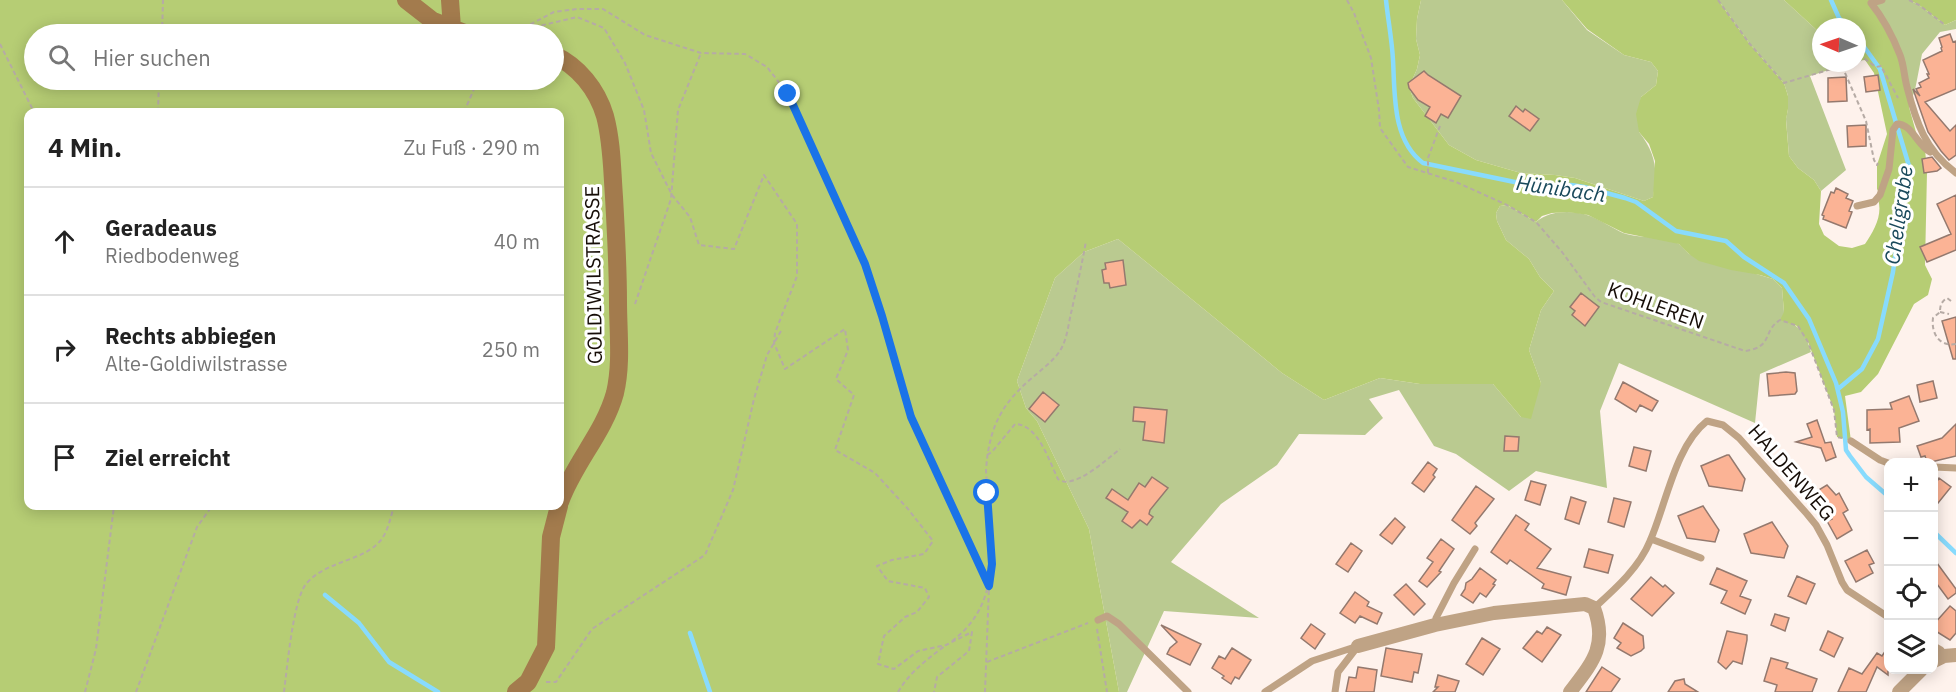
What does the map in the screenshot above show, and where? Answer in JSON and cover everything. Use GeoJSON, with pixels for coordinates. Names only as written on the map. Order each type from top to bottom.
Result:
{"type":"FeatureCollection","features":[{"type":"Feature","properties":{"kind":"street"},"geometry":{"type":"LineString","coordinates":[[406,0],[433,21],[441,24]]}},
{"type":"Feature","properties":{"kind":"street"},"geometry":{"type":"LineString","coordinates":[[450,0],[458,24]]}},
{"type":"Feature","properties":{"kind":"street","name":"GOLDIWILSTRASSE"},"geometry":{"type":"LineString","coordinates":[[564,60],[589,82],[604,114],[612,152],[619,366],[615,390],[605,421],[564,491]]}},
{"type":"Feature","properties":{"kind":"street","name":"GOLDIWILSTRASSE"},"geometry":{"type":"LineString","coordinates":[[522,687],[546,647],[551,537],[558,510]]}},
{"type":"Feature","properties":{"kind":"street"},"geometry":{"type":"LineString","coordinates":[[1358,646],[1435,624],[1494,613],[1585,604],[1594,608],[1599,621],[1600,636],[1597,654],[1570,692]]}},
{"type":"Feature","properties":{"kind":"street"},"geometry":{"type":"LineString","coordinates":[[1899,692],[1917,674]]}},
{"type":"Feature","properties":{"kind":"lane"},"geometry":{"type":"LineString","coordinates":[[1882,0],[1870,3],[1880,15],[1900,55],[1920,130],[1929,146],[1956,173]]}},
{"type":"Feature","properties":{"kind":"lane"},"geometry":{"type":"LineString","coordinates":[[1857,206],[1874,202],[1880,195],[1889,169],[1894,126],[1903,124],[1907,126],[1925,149],[1935,153]]}},
{"type":"Feature","properties":{"kind":"lane","name":"HALDENWEG"},"geometry":{"type":"LineString","coordinates":[[1594,608],[1616,588],[1643,555],[1690,440],[1700,426],[1707,421],[1723,425],[1739,438],[1816,525],[1847,590],[1884,614]]}},
{"type":"Feature","properties":{"kind":"lane"},"geometry":{"type":"LineString","coordinates":[[1851,441],[1884,462]]}},
{"type":"Feature","properties":{"kind":"lane"},"geometry":{"type":"LineString","coordinates":[[1938,467],[1956,468]]}},
{"type":"Feature","properties":{"kind":"lane"},"geometry":{"type":"LineString","coordinates":[[1651,538],[1701,558]]}},
{"type":"Feature","properties":{"kind":"lane"},"geometry":{"type":"LineString","coordinates":[[1435,624],[1454,583],[1475,549]]}},
{"type":"Feature","properties":{"kind":"lane"},"geometry":{"type":"LineString","coordinates":[[1098,620],[1107,616],[1119,624],[1188,692]]}},
{"type":"Feature","properties":{"kind":"lane"},"geometry":{"type":"LineString","coordinates":[[1265,692],[1312,661],[1358,646]]}},
{"type":"Feature","properties":{"kind":"lane"},"geometry":{"type":"LineString","coordinates":[[1335,692],[1338,672],[1358,646]]}},
{"type":"Feature","properties":{"kind":"path"},"geometry":{"type":"LineString","coordinates":[[162,24],[163,0]]}},
{"type":"Feature","properties":{"kind":"path"},"geometry":{"type":"LineString","coordinates":[[1347,0],[1371,58],[1380,128],[1408,167],[1428,172],[1428,158],[1440,126]]}},
{"type":"Feature","properties":{"kind":"path"},"geometry":{"type":"LineString","coordinates":[[1718,0],[1749,43],[1784,83],[1822,72]]}},
{"type":"Feature","properties":{"kind":"path"},"geometry":{"type":"LineString","coordinates":[[1909,0],[1945,25]]}},
{"type":"Feature","properties":{"kind":"path"},"geometry":{"type":"LineString","coordinates":[[531,24],[554,12],[603,9],[645,35],[701,53],[745,54],[767,67],[788,94],[865,264],[911,417],[989,586],[970,626],[921,663],[905,679],[898,692]]}},
{"type":"Feature","properties":{"kind":"path"},"geometry":{"type":"LineString","coordinates":[[547,24],[577,17],[604,28],[625,63],[644,110],[651,153],[672,195],[690,217],[699,245],[734,249],[764,175],[797,224],[796,276],[775,333],[774,343],[785,369],[845,329],[848,350],[836,379],[854,395],[835,450],[875,473],[908,508],[933,541],[924,554],[892,560],[877,566],[888,581],[925,588],[928,597],[917,612],[905,617],[884,636],[878,663],[894,669],[918,651],[946,645],[972,632],[969,651],[937,677],[934,692]]}},
{"type":"Feature","properties":{"kind":"path"},"geometry":{"type":"LineString","coordinates":[[0,44],[32,108]]}},
{"type":"Feature","properties":{"kind":"path"},"geometry":{"type":"LineString","coordinates":[[633,308],[672,195],[678,110],[701,53]]}},
{"type":"Feature","properties":{"kind":"path"},"geometry":{"type":"LineString","coordinates":[[1866,60],[1876,68],[1881,66]]}},
{"type":"Feature","properties":{"kind":"path"},"geometry":{"type":"LineString","coordinates":[[1845,72],[1866,121],[1877,165],[1880,160]]}},
{"type":"Feature","properties":{"kind":"path"},"geometry":{"type":"LineString","coordinates":[[158,108],[159,90]]}},
{"type":"Feature","properties":{"kind":"path"},"geometry":{"type":"LineString","coordinates":[[466,108],[474,90]]}},
{"type":"Feature","properties":{"kind":"path","name":"KOHLEREN"},"geometry":{"type":"LineString","coordinates":[[1428,172],[1507,205],[1536,222],[1601,302],[1745,351],[1762,346],[1780,320],[1798,326],[1808,342],[1830,396],[1837,437]]}},
{"type":"Feature","properties":{"kind":"path"},"geometry":{"type":"LineString","coordinates":[[985,692],[992,564],[987,455],[994,427],[1005,404],[1026,382],[1053,360],[1064,345],[1081,274],[1086,241]]}},
{"type":"Feature","properties":{"kind":"path"},"geometry":{"type":"LineString","coordinates":[[1951,301],[1947,298],[1943,300],[1940,312],[1933,318],[1934,333],[1945,344],[1956,344]]}},
{"type":"Feature","properties":{"kind":"path"},"geometry":{"type":"LineString","coordinates":[[1940,312],[1949,314]]}},
{"type":"Feature","properties":{"kind":"path"},"geometry":{"type":"LineString","coordinates":[[522,687],[556,682],[592,629],[705,555],[733,490],[754,399],[767,355],[782,331]]}},
{"type":"Feature","properties":{"kind":"path"},"geometry":{"type":"LineString","coordinates":[[987,455],[1015,424],[1022,424],[1032,430],[1058,479],[1062,482],[1072,482],[1120,449]]}},
{"type":"Feature","properties":{"kind":"path"},"geometry":{"type":"LineString","coordinates":[[85,692],[96,649],[113,510]]}},
{"type":"Feature","properties":{"kind":"path"},"geometry":{"type":"LineString","coordinates":[[136,692],[197,527],[209,510]]}},
{"type":"Feature","properties":{"kind":"path"},"geometry":{"type":"LineString","coordinates":[[284,692],[295,614],[305,585],[324,568],[367,551],[381,540],[392,510]]}},
{"type":"Feature","properties":{"kind":"path"},"geometry":{"type":"LineString","coordinates":[[987,662],[1098,620],[1099,648],[1107,692]]}},
{"type":"Feature","properties":{"kind":"green space"},"geometry":{"type":"Polygon","coordinates":[[[0,0],[1421,0],[1416,39],[1420,55],[1409,87],[1413,98],[1449,145],[1476,160],[1521,173],[1575,178],[1644,201],[1653,197],[1655,161],[1649,144],[1639,132],[1636,114],[1641,97],[1656,85],[1658,71],[1651,62],[1624,55],[1587,29],[1562,0],[1718,0],[1749,43],[1784,83],[1788,96],[1786,120],[1789,156],[1798,168],[1814,180],[1821,191],[1819,224],[1824,235],[1839,246],[1852,248],[1865,244],[1878,217],[1880,195],[1877,189],[1877,165],[1887,134],[1874,73],[1866,61],[1866,18],[1812,18],[1812,26],[1784,0],[1882,0],[1871,2],[1900,55],[1911,101],[1909,107],[1919,143],[1925,149],[1927,172],[1925,265],[1932,279],[1928,295],[1914,304],[1878,374],[1861,392],[1845,396],[1851,441],[1837,437],[1834,410],[1808,342],[1797,326],[1780,320],[1784,312],[1782,288],[1773,279],[1699,261],[1679,244],[1624,233],[1588,215],[1568,212],[1552,213],[1542,216],[1536,222],[1507,205],[1500,206],[1496,213],[1497,221],[1506,240],[1529,259],[1540,277],[1554,291],[1541,310],[1529,350],[1541,383],[1531,419],[1521,417],[1493,384],[1420,384],[1380,378],[1324,400],[1282,373],[1118,239],[1084,252],[1055,278],[1017,381],[1026,408],[1037,421],[1089,529],[1119,692],[0,692],[0,0]]]}},
{"type":"Feature","properties":{"kind":"green space"},"geometry":{"type":"Polygon","coordinates":[[[1421,0],[1562,0],[1587,30],[1624,55],[1651,62],[1658,71],[1656,85],[1641,97],[1639,132],[1649,148],[1654,163],[1653,197],[1644,201],[1575,178],[1521,173],[1476,160],[1449,145],[1413,98],[1409,87],[1420,55],[1416,39],[1421,0]]]}},
{"type":"Feature","properties":{"kind":"green space"},"geometry":{"type":"Polygon","coordinates":[[[1718,0],[1784,0],[1812,26],[1812,72],[1822,72],[1810,76],[1846,170],[1821,191],[1814,180],[1798,168],[1789,156],[1786,119],[1788,96],[1784,83],[1749,43],[1718,0]]]}},
{"type":"Feature","properties":{"kind":"green space"},"geometry":{"type":"Polygon","coordinates":[[[1882,0],[1909,0],[1945,25],[1956,20],[1956,29],[1940,32],[1922,54],[1911,101],[1871,3],[1882,0]]]}},
{"type":"Feature","properties":{"kind":"green space"},"geometry":{"type":"Polygon","coordinates":[[[1909,0],[1956,0],[1956,20],[1945,25],[1909,0]]]}},
{"type":"Feature","properties":{"kind":"green space"},"geometry":{"type":"Polygon","coordinates":[[[1507,205],[1536,222],[1555,213],[1583,214],[1623,233],[1673,241],[1689,254],[1773,279],[1782,288],[1787,321],[1797,326],[1808,342],[1811,352],[1760,374],[1755,423],[1619,363],[1600,411],[1607,488],[1536,471],[1509,491],[1456,454],[1434,446],[1399,390],[1369,399],[1383,418],[1365,435],[1299,434],[1277,465],[1221,504],[1171,562],[1259,618],[1164,611],[1127,692],[1119,692],[1089,529],[1037,421],[1026,408],[1017,381],[1055,278],[1084,252],[1118,239],[1282,373],[1324,400],[1380,378],[1420,384],[1493,384],[1521,417],[1541,383],[1529,350],[1541,310],[1554,291],[1540,277],[1529,259],[1506,240],[1497,221],[1496,213],[1500,206],[1507,205]]]}},
{"type":"Feature","properties":{"kind":"building"},"geometry":{"type":"Polygon","coordinates":[[[1950,34],[1953,42],[1956,41],[1956,89],[1925,102],[1950,131],[1956,125],[1956,155],[1949,160],[1928,132],[1913,89],[1920,96],[1916,89],[1921,87],[1919,83],[1929,78],[1923,60],[1942,51],[1939,38],[1950,34]]]}},
{"type":"Feature","properties":{"kind":"building"},"geometry":{"type":"Polygon","coordinates":[[[1424,71],[1461,96],[1448,118],[1441,114],[1436,123],[1425,116],[1430,107],[1418,100],[1409,88],[1408,83],[1424,71]]]}},
{"type":"Feature","properties":{"kind":"building"},"geometry":{"type":"Polygon","coordinates":[[[1878,75],[1880,90],[1866,92],[1864,77],[1878,75]]]}},
{"type":"Feature","properties":{"kind":"building"},"geometry":{"type":"Polygon","coordinates":[[[1846,77],[1847,101],[1828,102],[1828,78],[1846,77]]]}},
{"type":"Feature","properties":{"kind":"building"},"geometry":{"type":"Polygon","coordinates":[[[1516,106],[1523,112],[1525,109],[1539,119],[1530,131],[1509,116],[1516,106]]]}},
{"type":"Feature","properties":{"kind":"building"},"geometry":{"type":"Polygon","coordinates":[[[1866,125],[1866,146],[1848,147],[1847,126],[1866,125]]]}},
{"type":"Feature","properties":{"kind":"building"},"geometry":{"type":"Polygon","coordinates":[[[1932,157],[1941,168],[1924,173],[1922,159],[1932,157]]]}},
{"type":"Feature","properties":{"kind":"building"},"geometry":{"type":"Polygon","coordinates":[[[1836,188],[1848,194],[1846,198],[1853,201],[1846,228],[1823,219],[1822,215],[1831,192],[1834,193],[1836,188]]]}},
{"type":"Feature","properties":{"kind":"building"},"geometry":{"type":"Polygon","coordinates":[[[1956,195],[1956,250],[1927,262],[1920,247],[1951,234],[1937,204],[1956,195]]]}},
{"type":"Feature","properties":{"kind":"building"},"geometry":{"type":"Polygon","coordinates":[[[1123,260],[1126,285],[1110,288],[1109,283],[1104,283],[1102,270],[1106,269],[1105,263],[1123,260]]]}},
{"type":"Feature","properties":{"kind":"building"},"geometry":{"type":"Polygon","coordinates":[[[1581,293],[1599,307],[1585,326],[1572,315],[1575,311],[1570,307],[1581,293]]]}},
{"type":"Feature","properties":{"kind":"building"},"geometry":{"type":"Polygon","coordinates":[[[1956,317],[1956,359],[1953,359],[1942,321],[1956,317]]]}},
{"type":"Feature","properties":{"kind":"building"},"geometry":{"type":"Polygon","coordinates":[[[1795,373],[1797,391],[1795,394],[1769,396],[1767,374],[1795,373]]]}},
{"type":"Feature","properties":{"kind":"building"},"geometry":{"type":"Polygon","coordinates":[[[1933,381],[1937,398],[1920,402],[1917,385],[1933,381]]]}},
{"type":"Feature","properties":{"kind":"building"},"geometry":{"type":"Polygon","coordinates":[[[1623,382],[1658,401],[1652,411],[1640,405],[1636,412],[1615,399],[1623,382]]]}},
{"type":"Feature","properties":{"kind":"building"},"geometry":{"type":"Polygon","coordinates":[[[1043,392],[1059,405],[1045,422],[1029,409],[1043,392]]]}},
{"type":"Feature","properties":{"kind":"building"},"geometry":{"type":"Polygon","coordinates":[[[1909,396],[1919,421],[1899,428],[1900,442],[1870,443],[1870,429],[1867,430],[1867,410],[1892,409],[1890,403],[1909,396]]]}},
{"type":"Feature","properties":{"kind":"building"},"geometry":{"type":"Polygon","coordinates":[[[1134,407],[1167,410],[1164,443],[1143,440],[1145,422],[1133,421],[1134,407]]]}},
{"type":"Feature","properties":{"kind":"building"},"geometry":{"type":"Polygon","coordinates":[[[1817,420],[1825,443],[1831,442],[1836,457],[1826,461],[1821,448],[1796,442],[1812,437],[1807,424],[1817,420]]]}},
{"type":"Feature","properties":{"kind":"building"},"geometry":{"type":"Polygon","coordinates":[[[1956,424],[1956,456],[1938,460],[1938,458],[1921,457],[1917,446],[1942,438],[1956,424]]]}},
{"type":"Feature","properties":{"kind":"building"},"geometry":{"type":"Polygon","coordinates":[[[1505,436],[1519,437],[1518,451],[1504,451],[1505,436]]]}},
{"type":"Feature","properties":{"kind":"building"},"geometry":{"type":"Polygon","coordinates":[[[1634,447],[1651,451],[1646,471],[1629,466],[1634,447]]]}},
{"type":"Feature","properties":{"kind":"building"},"geometry":{"type":"Polygon","coordinates":[[[1727,455],[1745,479],[1742,491],[1709,486],[1701,466],[1727,455]]]}},
{"type":"Feature","properties":{"kind":"building"},"geometry":{"type":"Polygon","coordinates":[[[1428,462],[1437,469],[1433,475],[1435,477],[1424,492],[1412,483],[1428,462]]]}},
{"type":"Feature","properties":{"kind":"building"},"geometry":{"type":"Polygon","coordinates":[[[1152,477],[1168,488],[1150,510],[1149,514],[1153,517],[1147,525],[1140,520],[1132,528],[1122,521],[1128,512],[1106,498],[1112,489],[1128,500],[1139,483],[1145,487],[1152,477]]]}},
{"type":"Feature","properties":{"kind":"building"},"geometry":{"type":"Polygon","coordinates":[[[1939,478],[1951,487],[1938,503],[1939,478]]]}},
{"type":"Feature","properties":{"kind":"building"},"geometry":{"type":"Polygon","coordinates":[[[1531,481],[1546,485],[1540,505],[1525,500],[1531,481]]]}},
{"type":"Feature","properties":{"kind":"building"},"geometry":{"type":"Polygon","coordinates":[[[1827,485],[1836,495],[1839,493],[1848,510],[1843,513],[1852,530],[1837,539],[1827,521],[1832,519],[1817,491],[1827,485]]]}},
{"type":"Feature","properties":{"kind":"building"},"geometry":{"type":"Polygon","coordinates":[[[1476,486],[1494,499],[1475,523],[1477,526],[1470,534],[1452,520],[1476,486]]]}},
{"type":"Feature","properties":{"kind":"building"},"geometry":{"type":"Polygon","coordinates":[[[1571,497],[1586,502],[1579,524],[1565,519],[1571,497]]]}},
{"type":"Feature","properties":{"kind":"building"},"geometry":{"type":"Polygon","coordinates":[[[1614,498],[1631,502],[1624,527],[1608,522],[1614,498]]]}},
{"type":"Feature","properties":{"kind":"building"},"geometry":{"type":"Polygon","coordinates":[[[1703,506],[1719,530],[1715,542],[1687,538],[1678,516],[1703,506]]]}},
{"type":"Feature","properties":{"kind":"building"},"geometry":{"type":"Polygon","coordinates":[[[1516,515],[1529,524],[1525,530],[1551,549],[1537,568],[1571,577],[1566,595],[1542,588],[1544,584],[1510,560],[1507,564],[1491,552],[1516,515]]]}},
{"type":"Feature","properties":{"kind":"building"},"geometry":{"type":"Polygon","coordinates":[[[1395,518],[1405,527],[1392,544],[1380,535],[1395,518]]]}},
{"type":"Feature","properties":{"kind":"building"},"geometry":{"type":"Polygon","coordinates":[[[1772,522],[1788,546],[1784,558],[1751,553],[1744,534],[1772,522]]]}},
{"type":"Feature","properties":{"kind":"building"},"geometry":{"type":"Polygon","coordinates":[[[1441,539],[1454,549],[1439,571],[1441,572],[1427,587],[1419,581],[1433,562],[1427,558],[1441,539]]]}},
{"type":"Feature","properties":{"kind":"building"},"geometry":{"type":"Polygon","coordinates":[[[1351,543],[1362,551],[1348,572],[1336,564],[1351,543]]]}},
{"type":"Feature","properties":{"kind":"building"},"geometry":{"type":"Polygon","coordinates":[[[1589,549],[1613,555],[1608,573],[1584,567],[1589,549]]]}},
{"type":"Feature","properties":{"kind":"building"},"geometry":{"type":"Polygon","coordinates":[[[1867,550],[1874,563],[1869,565],[1873,573],[1856,582],[1845,561],[1867,550]]]}},
{"type":"Feature","properties":{"kind":"building"},"geometry":{"type":"Polygon","coordinates":[[[1938,564],[1956,589],[1956,593],[1948,599],[1938,585],[1938,564]]]}},
{"type":"Feature","properties":{"kind":"building"},"geometry":{"type":"Polygon","coordinates":[[[1480,568],[1496,580],[1493,584],[1495,585],[1486,597],[1480,593],[1473,603],[1461,595],[1466,583],[1480,568]]]}},
{"type":"Feature","properties":{"kind":"building"},"geometry":{"type":"Polygon","coordinates":[[[1717,568],[1747,581],[1740,596],[1751,600],[1745,614],[1721,603],[1727,591],[1710,584],[1717,568]]]}},
{"type":"Feature","properties":{"kind":"building"},"geometry":{"type":"Polygon","coordinates":[[[1797,576],[1815,584],[1806,604],[1788,596],[1797,576]]]}},
{"type":"Feature","properties":{"kind":"building"},"geometry":{"type":"Polygon","coordinates":[[[1651,577],[1674,593],[1652,616],[1631,599],[1651,577]]]}},
{"type":"Feature","properties":{"kind":"building"},"geometry":{"type":"Polygon","coordinates":[[[1406,584],[1425,604],[1414,615],[1394,595],[1406,584]]]}},
{"type":"Feature","properties":{"kind":"building"},"geometry":{"type":"Polygon","coordinates":[[[1355,592],[1369,602],[1367,606],[1382,613],[1377,624],[1360,616],[1355,623],[1340,613],[1355,592]]]}},
{"type":"Feature","properties":{"kind":"building"},"geometry":{"type":"Polygon","coordinates":[[[1950,606],[1956,611],[1956,633],[1950,640],[1938,632],[1938,620],[1950,606]]]}},
{"type":"Feature","properties":{"kind":"building"},"geometry":{"type":"Polygon","coordinates":[[[1775,614],[1789,618],[1785,631],[1771,625],[1775,614]]]}},
{"type":"Feature","properties":{"kind":"building"},"geometry":{"type":"Polygon","coordinates":[[[1623,623],[1643,636],[1644,648],[1631,656],[1617,648],[1621,643],[1614,638],[1623,623]]]}},
{"type":"Feature","properties":{"kind":"building"},"geometry":{"type":"Polygon","coordinates":[[[1311,624],[1325,634],[1315,649],[1301,638],[1311,624]]]}},
{"type":"Feature","properties":{"kind":"building"},"geometry":{"type":"Polygon","coordinates":[[[1161,625],[1201,644],[1190,665],[1167,654],[1177,642],[1161,625]]]}},
{"type":"Feature","properties":{"kind":"building"},"geometry":{"type":"Polygon","coordinates":[[[1547,627],[1561,635],[1542,662],[1523,648],[1537,631],[1542,634],[1547,627]]]}},
{"type":"Feature","properties":{"kind":"building"},"geometry":{"type":"Polygon","coordinates":[[[1727,631],[1747,635],[1747,640],[1742,664],[1733,661],[1726,669],[1718,662],[1727,631]]]}},
{"type":"Feature","properties":{"kind":"building"},"geometry":{"type":"Polygon","coordinates":[[[1828,631],[1843,638],[1834,657],[1820,650],[1828,631]]]}},
{"type":"Feature","properties":{"kind":"building"},"geometry":{"type":"Polygon","coordinates":[[[1482,638],[1500,649],[1483,675],[1466,664],[1482,638]]]}},
{"type":"Feature","properties":{"kind":"building"},"geometry":{"type":"Polygon","coordinates":[[[1232,648],[1251,660],[1239,679],[1235,677],[1231,684],[1212,668],[1219,656],[1225,659],[1232,648]]]}},
{"type":"Feature","properties":{"kind":"building"},"geometry":{"type":"Polygon","coordinates":[[[1386,648],[1422,654],[1418,673],[1414,672],[1412,682],[1381,676],[1386,648]]]}},
{"type":"Feature","properties":{"kind":"building"},"geometry":{"type":"Polygon","coordinates":[[[1877,653],[1882,656],[1884,653],[1884,672],[1877,667],[1866,692],[1838,692],[1849,668],[1862,674],[1877,653]]]}},
{"type":"Feature","properties":{"kind":"building"},"geometry":{"type":"Polygon","coordinates":[[[1771,658],[1788,663],[1786,668],[1817,679],[1812,692],[1775,692],[1777,685],[1764,681],[1771,658]]]}},
{"type":"Feature","properties":{"kind":"building"},"geometry":{"type":"Polygon","coordinates":[[[1358,667],[1377,670],[1374,692],[1346,692],[1349,677],[1356,678],[1358,667]]]}},
{"type":"Feature","properties":{"kind":"building"},"geometry":{"type":"Polygon","coordinates":[[[1602,667],[1620,679],[1611,692],[1586,692],[1602,667]]]}},
{"type":"Feature","properties":{"kind":"building"},"geometry":{"type":"Polygon","coordinates":[[[1438,675],[1459,681],[1455,692],[1433,692],[1438,687],[1435,687],[1438,675]]]}},
{"type":"Feature","properties":{"kind":"building"},"geometry":{"type":"Polygon","coordinates":[[[1684,679],[1685,684],[1698,692],[1668,692],[1675,681],[1684,679]]]}},
{"type":"Feature","properties":{"kind":"waterway","name":"Hünibach"},"geometry":{"type":"LineString","coordinates":[[1386,0],[1397,116],[1406,142],[1423,163],[1534,186],[1584,187],[1636,202],[1676,231],[1726,241],[1744,257],[1784,283],[1809,319],[1836,383],[1843,412],[1846,450],[1866,477],[1884,493]]}},
{"type":"Feature","properties":{"kind":"waterway","name":"Cheligrabe"},"geometry":{"type":"LineString","coordinates":[[1831,0],[1839,18]]}},
{"type":"Feature","properties":{"kind":"waterway","name":"Cheligrabe"},"geometry":{"type":"LineString","coordinates":[[1838,389],[1862,369],[1878,339],[1893,272],[1909,166],[1880,69],[1866,50]]}},
{"type":"Feature","properties":{"kind":"waterway","name":"Hünibach"},"geometry":{"type":"LineString","coordinates":[[1938,536],[1956,553]]}},
{"type":"Feature","properties":{"kind":"waterway"},"geometry":{"type":"LineString","coordinates":[[325,595],[359,623],[389,662],[438,692]]}},
{"type":"Feature","properties":{"kind":"waterway"},"geometry":{"type":"LineString","coordinates":[[690,633],[710,692]]}},
{"type":"Feature","properties":{"kind":"route"},"geometry":{"type":"LineString","coordinates":[[788,94],[865,264],[911,417],[989,586],[992,564],[987,493]]}}]}
